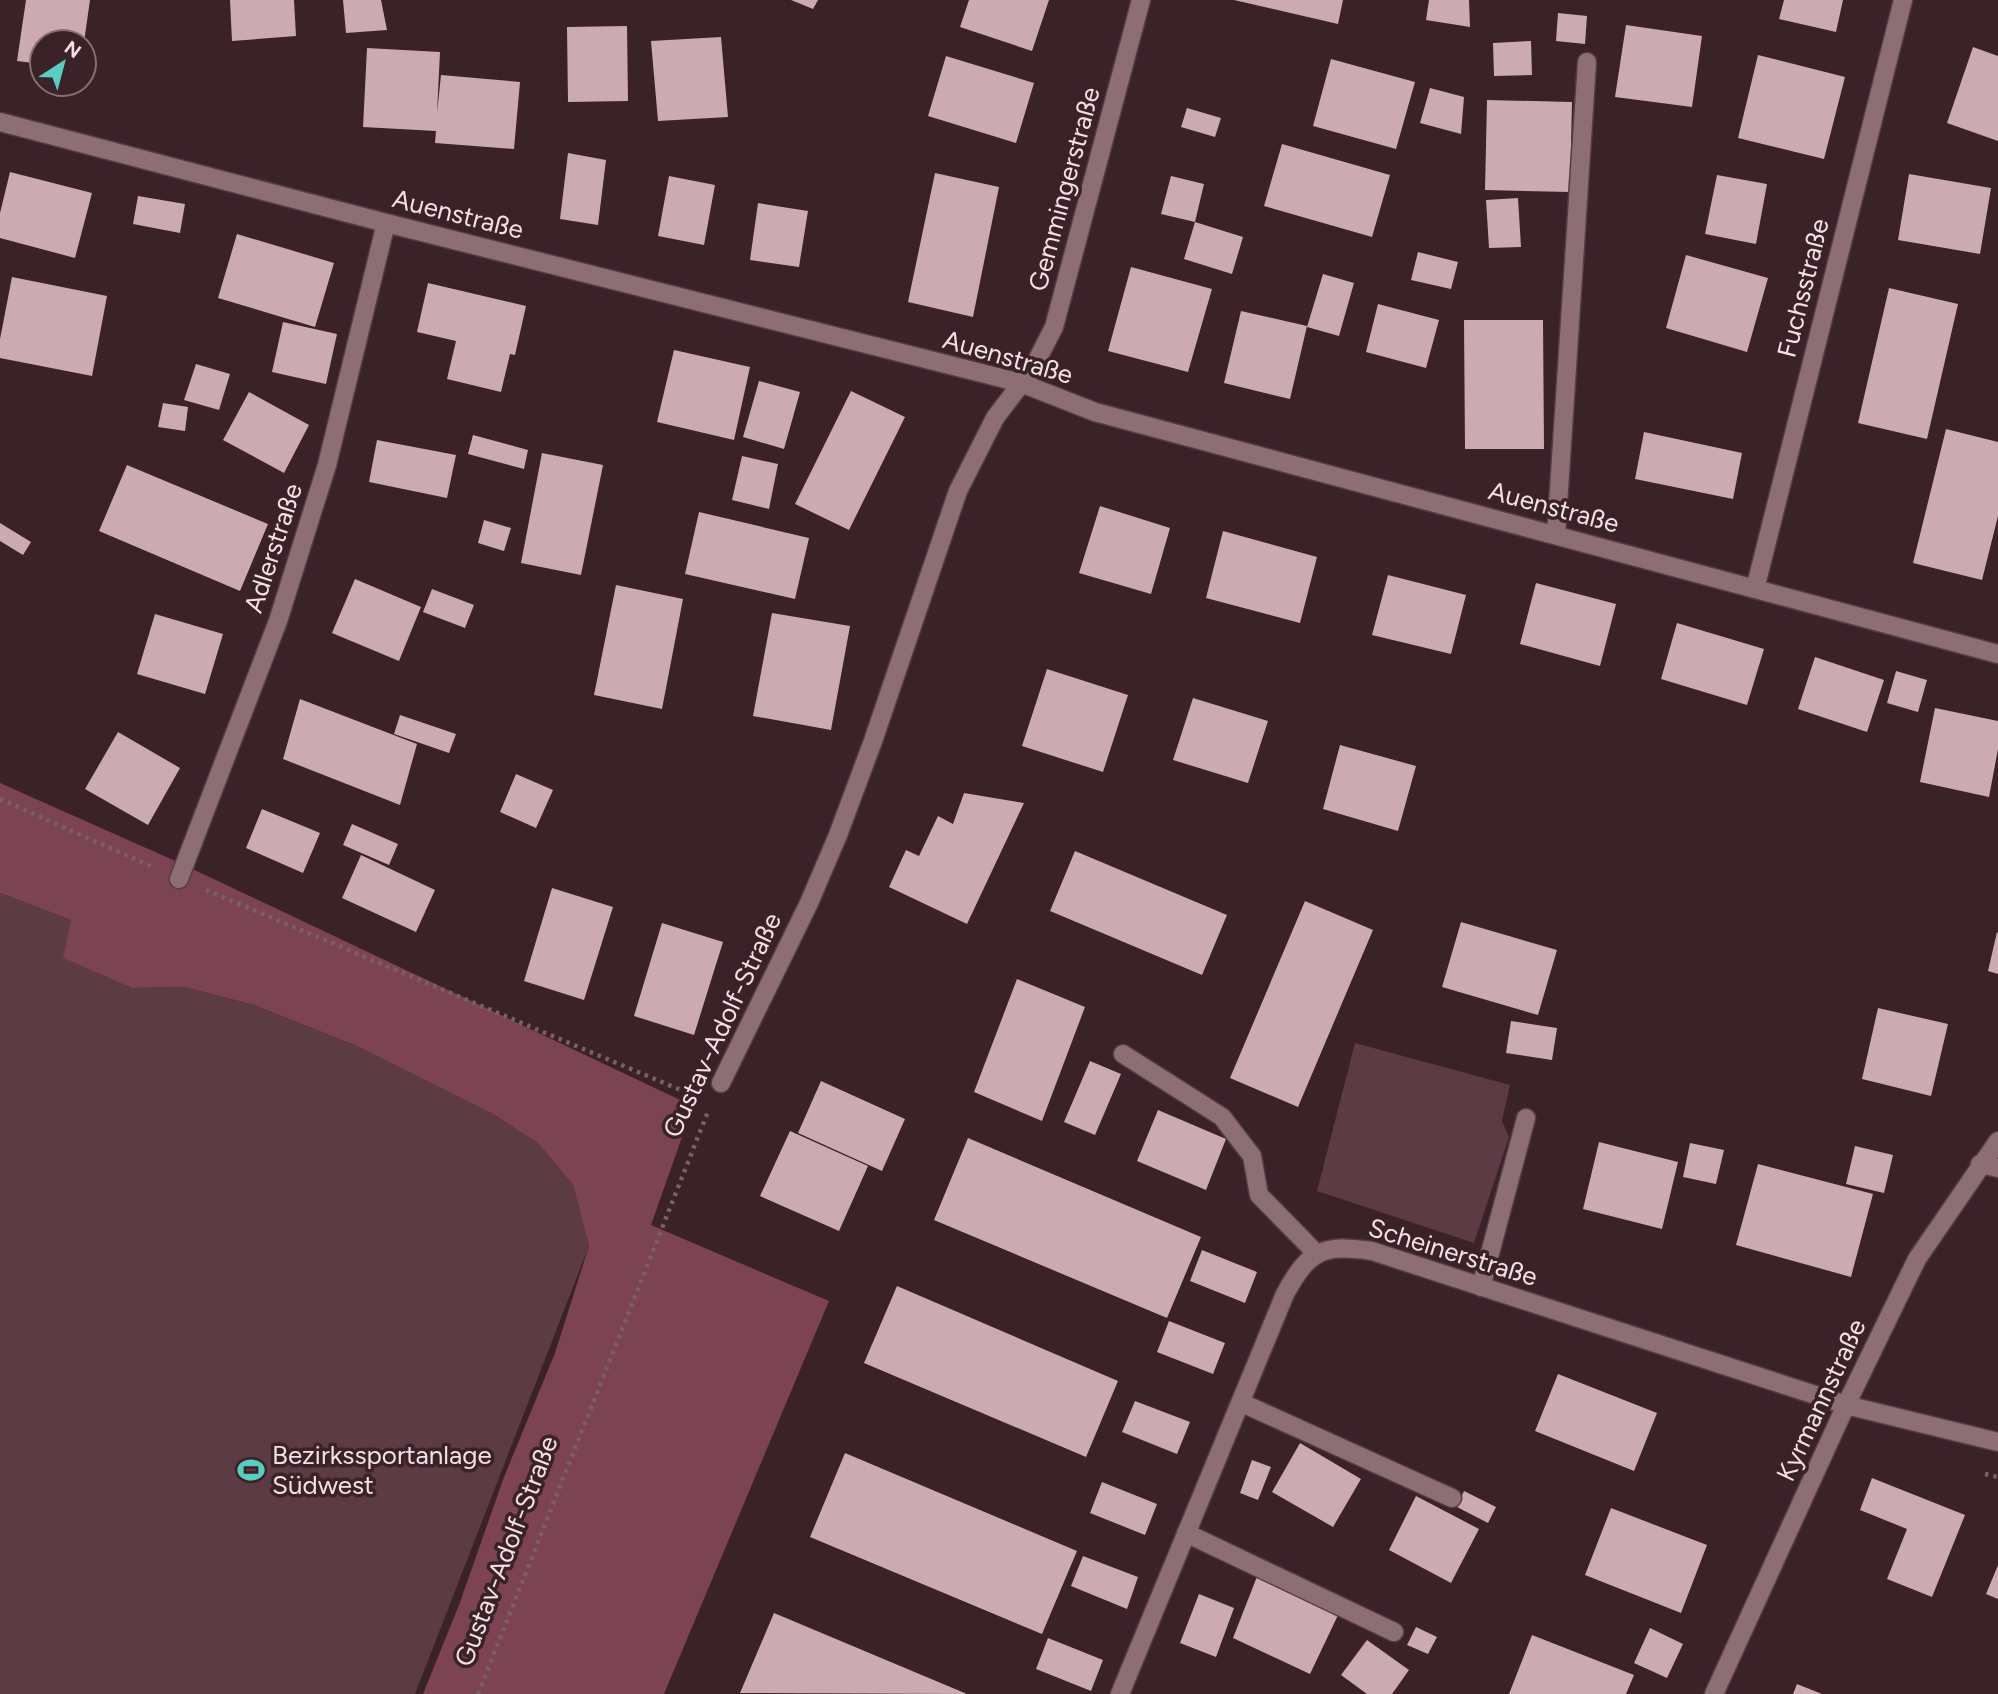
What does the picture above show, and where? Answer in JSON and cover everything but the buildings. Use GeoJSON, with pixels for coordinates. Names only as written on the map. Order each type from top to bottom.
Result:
{"type":"FeatureCollection","features":[{"type":"Feature","properties":{"kind":"street","name":"Gemmingerstraße"},"geometry":{"type":"LineString","coordinates":[[1021,383],[1033,368],[1054,327],[1141,0]]}},
{"type":"Feature","properties":{"kind":"street","name":"Fuchsstraße"},"geometry":{"type":"LineString","coordinates":[[1755,589],[1903,0]]}},
{"type":"Feature","properties":{"kind":"street"},"geometry":{"type":"LineString","coordinates":[[1556,535],[1587,62]]}},
{"type":"Feature","properties":{"kind":"street","name":"Auenstraße"},"geometry":{"type":"LineString","coordinates":[[0,122],[386,223],[1021,383],[1095,412],[1998,654]]}},
{"type":"Feature","properties":{"kind":"street","name":"Adlerstraße"},"geometry":{"type":"LineString","coordinates":[[179,879],[282,608],[327,465],[386,223]]}},
{"type":"Feature","properties":{"kind":"street","name":"Gustav-Adolf-Straße"},"geometry":{"type":"LineString","coordinates":[[721,1083],[809,903],[838,835],[958,491],[995,418],[1021,383]]}},
{"type":"Feature","properties":{"kind":"street"},"geometry":{"type":"LineString","coordinates":[[1120,1694],[1285,1294],[1298,1270],[1316,1253],[1259,1195],[1252,1156],[1222,1117],[1123,1054]]}},
{"type":"Feature","properties":{"kind":"street"},"geometry":{"type":"LineString","coordinates":[[1480,1287],[1526,1118]]}},
{"type":"Feature","properties":{"kind":"street","name":"Kyrmannstraße"},"geometry":{"type":"LineString","coordinates":[[1714,1694],[1846,1405],[1917,1259],[1998,1140]]}},
{"type":"Feature","properties":{"kind":"street"},"geometry":{"type":"LineString","coordinates":[[1980,1164],[1998,1168]]}},
{"type":"Feature","properties":{"kind":"street","name":"Scheinerstraße"},"geometry":{"type":"LineString","coordinates":[[1316,1253],[1340,1247],[1372,1251],[1846,1405],[1998,1442]]}},
{"type":"Feature","properties":{"kind":"street"},"geometry":{"type":"LineString","coordinates":[[1242,1403],[1452,1498]]}},
{"type":"Feature","properties":{"kind":"street"},"geometry":{"type":"LineString","coordinates":[[1186,1533],[1394,1632]]}},
{"type":"Feature","properties":{"kind":"path"},"geometry":{"type":"LineString","coordinates":[[0,800],[179,879],[711,1103]]}},
{"type":"Feature","properties":{"kind":"path","name":"Gustav-Adolf-Straße"},"geometry":{"type":"LineString","coordinates":[[478,1694],[721,1083]]}},
{"type":"Feature","properties":{"kind":"path"},"geometry":{"type":"LineString","coordinates":[[1973,1470],[1998,1477]]}},
{"type":"Feature","properties":{"kind":"shaded area"},"geometry":{"type":"Polygon","coordinates":[[[0,783],[182,864],[693,1106],[651,1225],[829,1301],[664,1694],[423,1694],[459,1605],[504,1477],[555,1353],[589,1246],[573,1185],[539,1144],[493,1114],[357,1046],[254,1005],[184,987],[132,988],[63,958],[71,920],[0,893],[0,783]]]}},
{"type":"Feature","properties":{"kind":"shaded area","name":"Bezirkssportanlage Südwest"},"geometry":{"type":"Polygon","coordinates":[[[0,893],[71,920],[64,958],[132,988],[184,987],[254,1005],[357,1046],[493,1114],[539,1144],[573,1185],[589,1246],[415,1694],[0,1694],[0,893]]]}},
{"type":"Feature","properties":{"kind":"shaded area"},"geometry":{"type":"Polygon","coordinates":[[[1355,1043],[1510,1085],[1502,1121],[1509,1137],[1474,1243],[1317,1191],[1355,1043]]]}},
{"type":"Feature","properties":{"kind":"place","name":"Bezirkssportanlage Südwest"},"geometry":{"type":"Point","coordinates":[251,1470]}}]}
